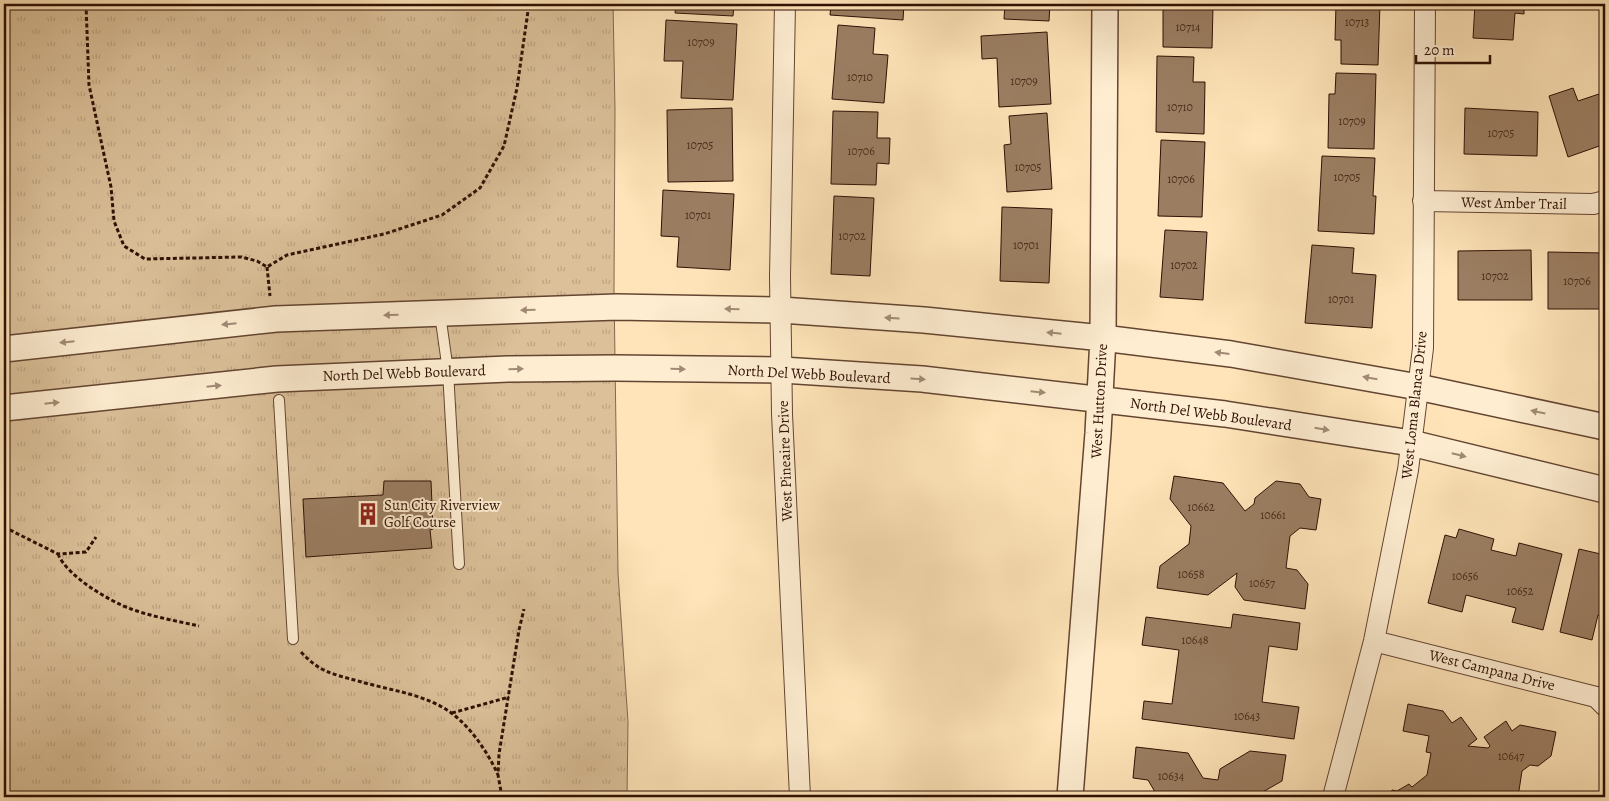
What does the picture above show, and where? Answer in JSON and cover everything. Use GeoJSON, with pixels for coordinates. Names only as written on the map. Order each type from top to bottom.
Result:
{"type":"FeatureCollection","features":[{"type":"Feature","properties":{"kind":"street","name":"West Pineaire Drive"},"geometry":{"type":"LineString","coordinates":[[784,4],[782,370],[800,797]]}},
{"type":"Feature","properties":{"kind":"street","name":"West Hutton Drive"},"geometry":{"type":"LineString","coordinates":[[1070,797],[1103,338],[1105,4]]}},
{"type":"Feature","properties":{"kind":"street","name":"West Loma Blanca Drive"},"geometry":{"type":"LineString","coordinates":[[1333,797],[1374,641],[1412,443],[1423,348],[1425,4]]}},
{"type":"Feature","properties":{"kind":"street","name":"West Amber Trail"},"geometry":{"type":"LineString","coordinates":[[1423,201],[1593,204],[1605,201]]}},
{"type":"Feature","properties":{"kind":"street"},"geometry":{"type":"LineString","coordinates":[[4,349],[272,319],[617,307],[781,310],[924,320],[1103,338],[1231,354],[1418,386],[1605,427]]}},
{"type":"Feature","properties":{"kind":"street","name":"North Del Webb Boulevard"},"geometry":{"type":"LineString","coordinates":[[4,408],[277,379],[448,371],[615,368],[782,370],[922,379],[1225,414],[1412,443],[1605,490]]}},
{"type":"Feature","properties":{"kind":"street","name":"West Campana Drive"},"geometry":{"type":"LineString","coordinates":[[1374,641],[1596,697],[1605,706]]}},
{"type":"Feature","properties":{"kind":"lane"},"geometry":{"type":"LineString","coordinates":[[439,313],[448,371],[460,564]]}},
{"type":"Feature","properties":{"kind":"lane"},"geometry":{"type":"LineString","coordinates":[[279,400],[293,639]]}},
{"type":"Feature","properties":{"kind":"path"},"geometry":{"type":"LineString","coordinates":[[86,4],[89,85],[111,187],[114,221],[124,246],[145,259],[241,257],[257,261],[267,267],[287,255],[384,234],[442,215],[480,188],[504,146],[517,88],[529,4]]}},
{"type":"Feature","properties":{"kind":"path"},"geometry":{"type":"LineString","coordinates":[[4,527],[58,554],[86,552],[94,544],[96,537]]}},
{"type":"Feature","properties":{"kind":"path"},"geometry":{"type":"LineString","coordinates":[[58,554],[61,562],[76,576],[118,603],[131,609],[199,626]]}},
{"type":"Feature","properties":{"kind":"path"},"geometry":{"type":"LineString","coordinates":[[502,797],[498,774],[499,754],[524,609]]}},
{"type":"Feature","properties":{"kind":"path"},"geometry":{"type":"LineString","coordinates":[[293,639],[311,663],[323,672],[429,701],[452,713],[467,728],[491,760],[498,774]]}},
{"type":"Feature","properties":{"kind":"path"},"geometry":{"type":"LineString","coordinates":[[452,713],[509,697]]}},
{"type":"Feature","properties":{"kind":"green space"},"geometry":{"type":"Polygon","coordinates":[[[4,4],[613,4],[615,109],[614,289],[618,573],[628,722],[627,797],[4,797],[4,4]]]}},
{"type":"Feature","properties":{"kind":"building"},"geometry":{"type":"Polygon","coordinates":[[[676,4],[734,4],[733,16],[675,13],[676,4]]]}},
{"type":"Feature","properties":{"kind":"building"},"geometry":{"type":"Polygon","coordinates":[[[831,4],[904,4],[903,20],[830,15],[831,4]]]}},
{"type":"Feature","properties":{"kind":"building"},"geometry":{"type":"Polygon","coordinates":[[[1005,4],[1050,4],[1049,21],[1004,19],[1005,4]]]}},
{"type":"Feature","properties":{"kind":"building"},"geometry":{"type":"Polygon","coordinates":[[[1163,4],[1224,4],[1224,6],[1213,6],[1212,48],[1163,47],[1163,4]]]}},
{"type":"Feature","properties":{"kind":"building"},"geometry":{"type":"Polygon","coordinates":[[[1336,4],[1380,4],[1378,65],[1341,64],[1341,40],[1335,40],[1336,4]]]}},
{"type":"Feature","properties":{"kind":"building"},"geometry":{"type":"Polygon","coordinates":[[[1475,4],[1524,4],[1524,14],[1515,13],[1513,40],[1473,38],[1475,4]]]}},
{"type":"Feature","properties":{"kind":"building"},"geometry":{"type":"Polygon","coordinates":[[[666,20],[737,24],[733,100],[681,98],[683,61],[664,61],[666,20]]]}},
{"type":"Feature","properties":{"kind":"building"},"geometry":{"type":"Polygon","coordinates":[[[838,25],[875,28],[873,54],[888,55],[884,103],[832,99],[838,25]]]}},
{"type":"Feature","properties":{"kind":"building"},"geometry":{"type":"Polygon","coordinates":[[[1047,32],[1051,104],[999,107],[997,58],[982,59],[981,36],[1047,32]]]}},
{"type":"Feature","properties":{"kind":"building"},"geometry":{"type":"Polygon","coordinates":[[[1157,56],[1194,57],[1193,82],[1205,82],[1204,134],[1156,132],[1157,56]]]}},
{"type":"Feature","properties":{"kind":"building"},"geometry":{"type":"Polygon","coordinates":[[[1336,73],[1376,74],[1374,149],[1328,148],[1329,94],[1335,94],[1336,73]]]}},
{"type":"Feature","properties":{"kind":"building"},"geometry":{"type":"Polygon","coordinates":[[[1573,88],[1578,101],[1605,92],[1605,144],[1568,157],[1549,96],[1573,88]]]}},
{"type":"Feature","properties":{"kind":"building"},"geometry":{"type":"Polygon","coordinates":[[[732,108],[733,181],[668,182],[667,110],[732,108]]]}},
{"type":"Feature","properties":{"kind":"building"},"geometry":{"type":"Polygon","coordinates":[[[1465,108],[1538,112],[1537,156],[1464,154],[1465,108]]]}},
{"type":"Feature","properties":{"kind":"building"},"geometry":{"type":"Polygon","coordinates":[[[833,111],[878,112],[877,138],[890,138],[889,164],[877,163],[876,185],[831,184],[833,111]]]}},
{"type":"Feature","properties":{"kind":"building"},"geometry":{"type":"Polygon","coordinates":[[[1047,113],[1052,189],[1007,192],[1004,145],[1011,144],[1009,116],[1047,113]]]}},
{"type":"Feature","properties":{"kind":"building"},"geometry":{"type":"Polygon","coordinates":[[[1161,140],[1205,142],[1202,217],[1158,216],[1161,140]]]}},
{"type":"Feature","properties":{"kind":"building"},"geometry":{"type":"Polygon","coordinates":[[[1322,156],[1375,158],[1374,234],[1318,231],[1322,156]]]}},
{"type":"Feature","properties":{"kind":"building"},"geometry":{"type":"Polygon","coordinates":[[[663,190],[734,194],[730,270],[677,267],[679,237],[661,236],[663,190]]]}},
{"type":"Feature","properties":{"kind":"building"},"geometry":{"type":"Polygon","coordinates":[[[834,196],[874,198],[870,276],[831,274],[834,196]]]}},
{"type":"Feature","properties":{"kind":"building"},"geometry":{"type":"Polygon","coordinates":[[[1002,207],[1052,209],[1049,283],[1000,281],[1002,207]]]}},
{"type":"Feature","properties":{"kind":"building"},"geometry":{"type":"Polygon","coordinates":[[[1165,230],[1207,232],[1203,300],[1160,297],[1165,230]]]}},
{"type":"Feature","properties":{"kind":"building"},"geometry":{"type":"Polygon","coordinates":[[[1312,245],[1354,248],[1352,273],[1376,275],[1372,328],[1305,323],[1312,245]]]}},
{"type":"Feature","properties":{"kind":"building"},"geometry":{"type":"Polygon","coordinates":[[[1531,250],[1532,300],[1458,300],[1458,251],[1531,250]]]}},
{"type":"Feature","properties":{"kind":"building"},"geometry":{"type":"Polygon","coordinates":[[[1548,252],[1605,253],[1605,309],[1548,309],[1548,252]]]}},
{"type":"Feature","properties":{"kind":"building"},"geometry":{"type":"Polygon","coordinates":[[[1174,476],[1223,483],[1245,511],[1254,504],[1255,498],[1276,481],[1300,484],[1309,497],[1321,499],[1316,530],[1300,528],[1290,536],[1286,568],[1297,570],[1308,584],[1305,609],[1244,600],[1235,587],[1237,573],[1208,595],[1157,588],[1160,566],[1189,544],[1191,526],[1170,499],[1174,476]]]}},
{"type":"Feature","properties":{"kind":"building","name":"Sun City Riverview Golf Course"},"geometry":{"type":"Polygon","coordinates":[[[384,481],[431,481],[433,529],[430,530],[432,548],[306,557],[303,499],[383,495],[384,481]]]}},
{"type":"Feature","properties":{"kind":"building"},"geometry":{"type":"Polygon","coordinates":[[[1459,529],[1494,539],[1491,550],[1516,556],[1519,543],[1562,554],[1543,630],[1512,622],[1516,608],[1466,595],[1462,612],[1428,603],[1445,535],[1456,538],[1459,529]]]}},
{"type":"Feature","properties":{"kind":"building"},"geometry":{"type":"Polygon","coordinates":[[[1579,549],[1605,555],[1605,616],[1598,615],[1592,640],[1560,632],[1579,549]]]}},
{"type":"Feature","properties":{"kind":"building"},"geometry":{"type":"Polygon","coordinates":[[[1233,614],[1300,623],[1297,650],[1269,646],[1262,702],[1299,707],[1294,739],[1142,719],[1144,701],[1172,704],[1179,650],[1142,645],[1146,617],[1231,628],[1233,614]]]}},
{"type":"Feature","properties":{"kind":"building"},"geometry":{"type":"Polygon","coordinates":[[[1408,704],[1443,711],[1452,723],[1461,717],[1477,739],[1468,746],[1488,748],[1490,746],[1484,737],[1506,721],[1512,731],[1520,725],[1556,732],[1551,756],[1538,766],[1530,765],[1522,771],[1518,797],[1390,797],[1392,790],[1397,791],[1409,784],[1412,787],[1427,775],[1431,753],[1426,752],[1429,736],[1403,731],[1408,704]]]}},
{"type":"Feature","properties":{"kind":"building"},"geometry":{"type":"Polygon","coordinates":[[[1136,747],[1188,753],[1203,778],[1218,780],[1220,769],[1250,751],[1286,755],[1282,781],[1254,797],[1158,797],[1148,780],[1133,778],[1136,747]]]}},
{"type":"Feature","properties":{"kind":"place","name":"Sun City Riverview Golf Course"},"geometry":{"type":"Point","coordinates":[368,514]}}]}
